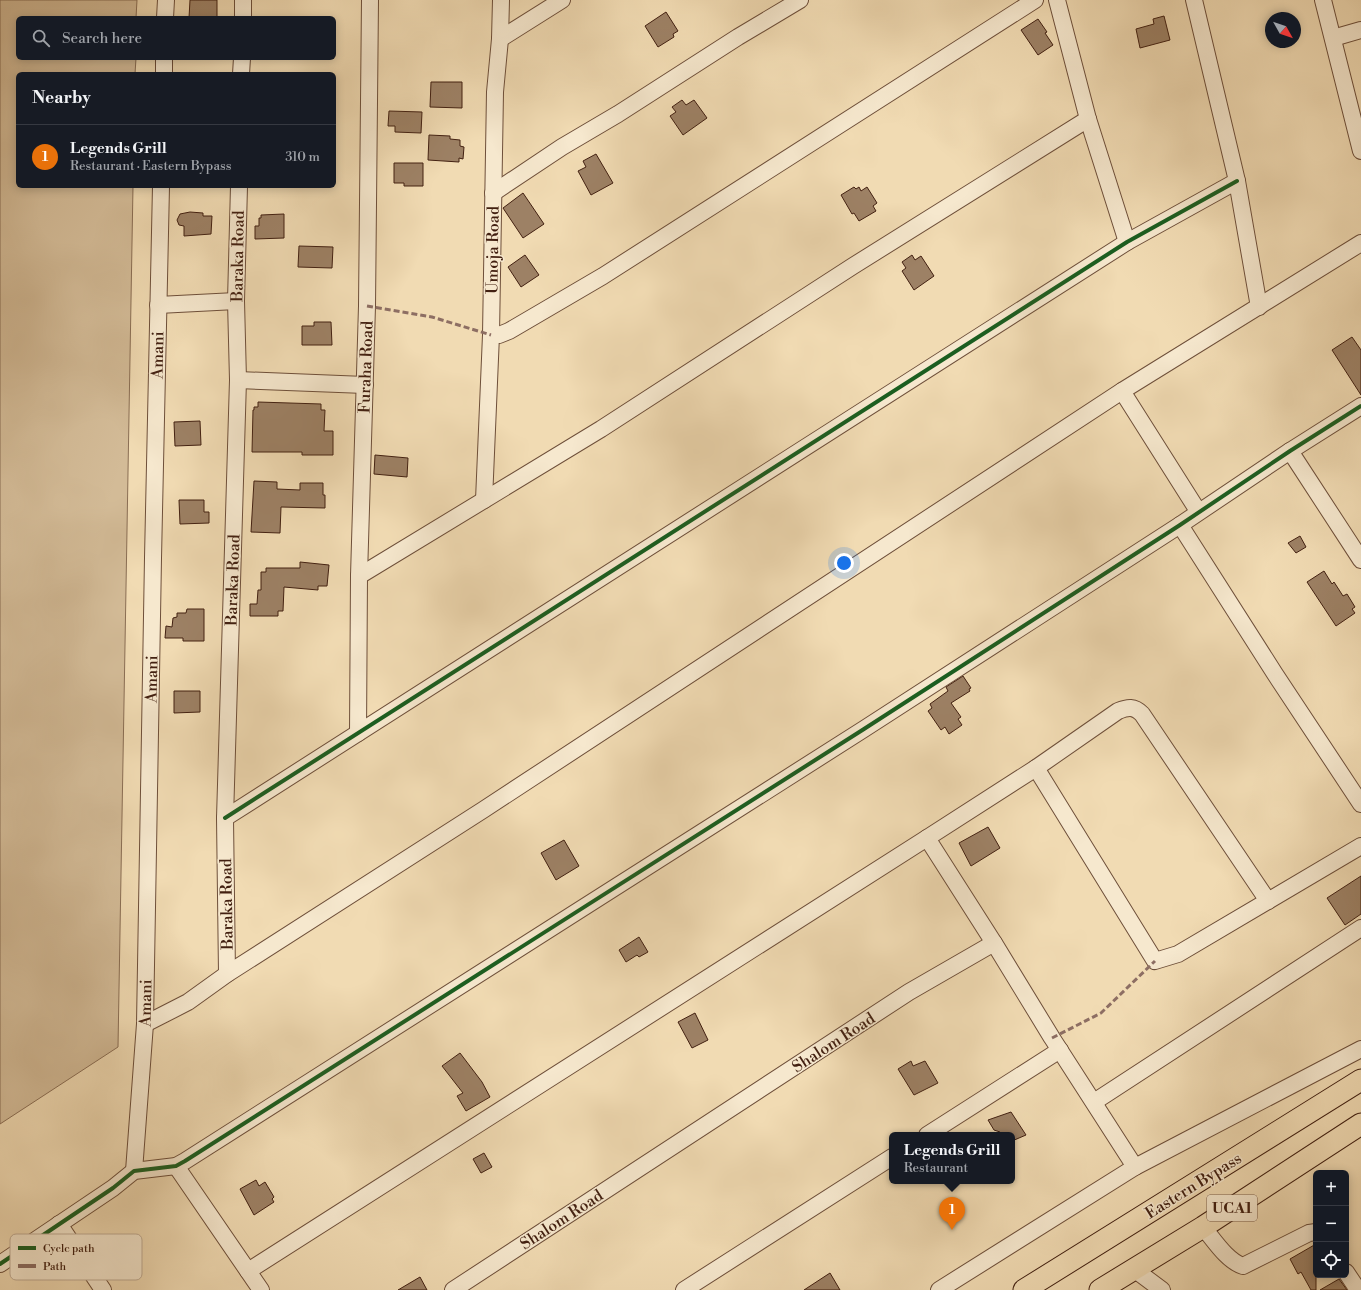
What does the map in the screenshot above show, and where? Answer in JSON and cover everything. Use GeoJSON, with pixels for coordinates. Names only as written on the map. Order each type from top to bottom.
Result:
{"type":"FeatureCollection","features":[{"type":"Feature","properties":{"kind":"main road","name":"Eastern Bypass"},"geometry":{"type":"LineString","coordinates":[[1024,1290],[1361,1080]]}},
{"type":"Feature","properties":{"kind":"main road","name":"UCA1"},"geometry":{"type":"LineString","coordinates":[[1100,1290],[1203,1227],[1361,1124]]}},
{"type":"Feature","properties":{"kind":"street"},"geometry":{"type":"LineString","coordinates":[[165,16],[166,0]]}},
{"type":"Feature","properties":{"kind":"street"},"geometry":{"type":"LineString","coordinates":[[243,0],[243,16]]}},
{"type":"Feature","properties":{"kind":"street","name":"Furaha Road"},"geometry":{"type":"LineString","coordinates":[[358,733],[359,576],[365,385],[370,0]]}},
{"type":"Feature","properties":{"kind":"street","name":"Umoja Road"},"geometry":{"type":"LineString","coordinates":[[484,500],[491,335],[495,92],[500,39],[501,0]]}},
{"type":"Feature","properties":{"kind":"street"},"geometry":{"type":"LineString","coordinates":[[500,39],[562,0]]}},
{"type":"Feature","properties":{"kind":"street"},"geometry":{"type":"LineString","coordinates":[[494,193],[562,147],[618,114],[738,37],[800,0]]}},
{"type":"Feature","properties":{"kind":"street"},"geometry":{"type":"LineString","coordinates":[[491,335],[499,335],[509,331],[603,276],[1035,0]]}},
{"type":"Feature","properties":{"kind":"street"},"geometry":{"type":"LineString","coordinates":[[1057,0],[1088,119],[1126,242]]}},
{"type":"Feature","properties":{"kind":"street"},"geometry":{"type":"LineString","coordinates":[[1194,0],[1237,181],[1259,307]]}},
{"type":"Feature","properties":{"kind":"street"},"geometry":{"type":"LineString","coordinates":[[1323,0],[1361,151]]}},
{"type":"Feature","properties":{"kind":"street"},"geometry":{"type":"LineString","coordinates":[[1333,38],[1361,30]]}},
{"type":"Feature","properties":{"kind":"street"},"geometry":{"type":"LineString","coordinates":[[164,60],[164,72]]}},
{"type":"Feature","properties":{"kind":"street"},"geometry":{"type":"LineString","coordinates":[[241,72],[242,60]]}},
{"type":"Feature","properties":{"kind":"street"},"geometry":{"type":"LineString","coordinates":[[359,576],[600,429],[853,266],[1088,119]]}},
{"type":"Feature","properties":{"kind":"street"},"geometry":{"type":"LineString","coordinates":[[225,818],[1126,242],[1237,181]]}},
{"type":"Feature","properties":{"kind":"street","name":"Amani"},"geometry":{"type":"LineString","coordinates":[[134,1171],[145,1024],[161,188]]}},
{"type":"Feature","properties":{"kind":"street","name":"Baraka Road"},"geometry":{"type":"LineString","coordinates":[[227,974],[225,818],[238,380],[236,301],[239,188]]}},
{"type":"Feature","properties":{"kind":"street"},"geometry":{"type":"LineString","coordinates":[[145,1024],[188,1002],[227,974],[483,810],[1122,391],[1361,243]]}},
{"type":"Feature","properties":{"kind":"street"},"geometry":{"type":"LineString","coordinates":[[158,305],[236,301]]}},
{"type":"Feature","properties":{"kind":"street"},"geometry":{"type":"LineString","coordinates":[[238,380],[365,385]]}},
{"type":"Feature","properties":{"kind":"street"},"geometry":{"type":"LineString","coordinates":[[1122,391],[1198,511]]}},
{"type":"Feature","properties":{"kind":"street"},"geometry":{"type":"LineString","coordinates":[[44,1234],[113,1188],[134,1171],[176,1166],[850,737],[1361,406]]}},
{"type":"Feature","properties":{"kind":"street"},"geometry":{"type":"LineString","coordinates":[[1290,451],[1361,560]]}},
{"type":"Feature","properties":{"kind":"street"},"geometry":{"type":"LineString","coordinates":[[1180,524],[1275,674],[1361,804]]}},
{"type":"Feature","properties":{"kind":"street"},"geometry":{"type":"LineString","coordinates":[[248,1271],[1036,768],[1118,711],[1127,708],[1134,708],[1138,710],[1268,901]]}},
{"type":"Feature","properties":{"kind":"street"},"geometry":{"type":"LineString","coordinates":[[1036,768],[1155,961],[1178,954],[1361,846]]}},
{"type":"Feature","properties":{"kind":"street"},"geometry":{"type":"LineString","coordinates":[[927,838],[1135,1167]]}},
{"type":"Feature","properties":{"kind":"street"},"geometry":{"type":"LineString","coordinates":[[1094,1102],[1361,928]]}},
{"type":"Feature","properties":{"kind":"street","name":"Shalom Road"},"geometry":{"type":"LineString","coordinates":[[453,1290],[909,992],[994,943]]}},
{"type":"Feature","properties":{"kind":"street"},"geometry":{"type":"LineString","coordinates":[[943,1289],[1135,1167],[1361,1049]]}},
{"type":"Feature","properties":{"kind":"street"},"geometry":{"type":"LineString","coordinates":[[932,1132],[1060,1050]]}},
{"type":"Feature","properties":{"kind":"street"},"geometry":{"type":"LineString","coordinates":[[684,1290],[889,1159]]}},
{"type":"Feature","properties":{"kind":"street"},"geometry":{"type":"LineString","coordinates":[[176,1166],[261,1290]]}},
{"type":"Feature","properties":{"kind":"street"},"geometry":{"type":"LineString","coordinates":[[59,1224],[66,1234]]}},
{"type":"Feature","properties":{"kind":"street"},"geometry":{"type":"LineString","coordinates":[[1203,1227],[1230,1259],[1243,1266],[1309,1233],[1313,1232]]}},
{"type":"Feature","properties":{"kind":"street"},"geometry":{"type":"LineString","coordinates":[[0,1264],[10,1257]]}},
{"type":"Feature","properties":{"kind":"street"},"geometry":{"type":"LineString","coordinates":[[1134,1269],[1162,1290]]}},
{"type":"Feature","properties":{"kind":"street"},"geometry":{"type":"LineString","coordinates":[[1349,1276],[1358,1290]]}},
{"type":"Feature","properties":{"kind":"street"},"geometry":{"type":"LineString","coordinates":[[96,1280],[103,1290]]}},
{"type":"Feature","properties":{"kind":"shaded area"},"geometry":{"type":"Polygon","coordinates":[[[0,0],[137,0],[136,16],[16,16],[16,60],[136,60],[135,72],[16,72],[16,188],[133,188],[118,1047],[0,1124],[0,0]]]}},
{"type":"Feature","properties":{"kind":"building"},"geometry":{"type":"Polygon","coordinates":[[[190,0],[217,0],[217,16],[189,16],[190,0]]]}},
{"type":"Feature","properties":{"kind":"building"},"geometry":{"type":"Polygon","coordinates":[[[666,12],[678,31],[673,34],[674,37],[658,47],[645,26],[666,12]]]}},
{"type":"Feature","properties":{"kind":"building"},"geometry":{"type":"Polygon","coordinates":[[[1164,16],[1170,40],[1140,48],[1136,29],[1154,24],[1153,19],[1164,16]]]}},
{"type":"Feature","properties":{"kind":"building"},"geometry":{"type":"Polygon","coordinates":[[[1038,19],[1047,32],[1045,33],[1053,45],[1038,55],[1021,30],[1038,19]]]}},
{"type":"Feature","properties":{"kind":"building"},"geometry":{"type":"Polygon","coordinates":[[[431,82],[462,82],[462,108],[430,107],[431,82]]]}},
{"type":"Feature","properties":{"kind":"building"},"geometry":{"type":"Polygon","coordinates":[[[682,100],[686,105],[694,100],[707,118],[683,135],[670,116],[676,112],[672,107],[682,100]]]}},
{"type":"Feature","properties":{"kind":"building"},"geometry":{"type":"Polygon","coordinates":[[[389,111],[422,112],[421,133],[395,132],[395,126],[388,126],[389,111]]]}},
{"type":"Feature","properties":{"kind":"building"},"geometry":{"type":"Polygon","coordinates":[[[429,135],[450,136],[450,139],[460,140],[460,146],[464,147],[463,159],[459,158],[459,162],[428,160],[429,135]]]}},
{"type":"Feature","properties":{"kind":"building"},"geometry":{"type":"Polygon","coordinates":[[[596,154],[613,183],[591,195],[578,171],[586,167],[583,161],[596,154]]]}},
{"type":"Feature","properties":{"kind":"building"},"geometry":{"type":"Polygon","coordinates":[[[394,163],[423,163],[423,186],[404,186],[404,183],[394,183],[394,163]]]}},
{"type":"Feature","properties":{"kind":"building"},"geometry":{"type":"Polygon","coordinates":[[[854,187],[856,189],[859,187],[861,191],[867,187],[877,203],[873,206],[876,211],[859,221],[854,213],[852,214],[841,195],[854,187]]]}},
{"type":"Feature","properties":{"kind":"building"},"geometry":{"type":"Polygon","coordinates":[[[523,193],[544,224],[523,238],[503,208],[523,193]]]}},
{"type":"Feature","properties":{"kind":"building"},"geometry":{"type":"Polygon","coordinates":[[[190,212],[203,213],[203,216],[212,216],[211,234],[184,236],[184,226],[179,225],[177,220],[180,214],[190,212]]]}},
{"type":"Feature","properties":{"kind":"building"},"geometry":{"type":"Polygon","coordinates":[[[284,214],[284,238],[255,239],[255,226],[259,226],[259,218],[261,218],[261,215],[284,214]]]}},
{"type":"Feature","properties":{"kind":"building"},"geometry":{"type":"Polygon","coordinates":[[[299,246],[333,247],[332,268],[298,267],[299,246]]]}},
{"type":"Feature","properties":{"kind":"building"},"geometry":{"type":"Polygon","coordinates":[[[525,255],[539,275],[521,287],[508,267],[525,255]]]}},
{"type":"Feature","properties":{"kind":"building"},"geometry":{"type":"Polygon","coordinates":[[[912,255],[915,260],[921,256],[934,276],[914,290],[902,271],[906,268],[902,262],[912,255]]]}},
{"type":"Feature","properties":{"kind":"building"},"geometry":{"type":"Polygon","coordinates":[[[314,322],[331,322],[332,345],[302,345],[302,326],[314,326],[314,322]]]}},
{"type":"Feature","properties":{"kind":"building"},"geometry":{"type":"Polygon","coordinates":[[[1352,337],[1361,350],[1361,395],[1332,350],[1352,337]]]}},
{"type":"Feature","properties":{"kind":"building"},"geometry":{"type":"Polygon","coordinates":[[[258,402],[321,404],[321,410],[325,410],[324,431],[333,431],[333,455],[302,455],[302,452],[252,452],[253,410],[254,407],[258,407],[258,402]]]}},
{"type":"Feature","properties":{"kind":"building"},"geometry":{"type":"Polygon","coordinates":[[[200,421],[201,445],[175,446],[174,422],[200,421]]]}},
{"type":"Feature","properties":{"kind":"building"},"geometry":{"type":"Polygon","coordinates":[[[375,455],[408,458],[407,477],[374,474],[375,455]]]}},
{"type":"Feature","properties":{"kind":"building"},"geometry":{"type":"Polygon","coordinates":[[[254,481],[277,482],[277,489],[300,490],[300,483],[323,483],[325,508],[281,507],[280,533],[251,532],[254,481]]]}},
{"type":"Feature","properties":{"kind":"building"},"geometry":{"type":"Polygon","coordinates":[[[179,500],[204,500],[204,512],[209,512],[209,523],[180,524],[179,500]]]}},
{"type":"Feature","properties":{"kind":"building"},"geometry":{"type":"Polygon","coordinates":[[[1300,536],[1306,547],[1296,553],[1288,543],[1300,536]]]}},
{"type":"Feature","properties":{"kind":"building"},"geometry":{"type":"Polygon","coordinates":[[[300,562],[329,565],[327,586],[318,586],[318,590],[284,587],[283,611],[278,611],[278,616],[250,616],[250,604],[257,604],[258,590],[261,590],[261,572],[266,572],[266,568],[300,568],[300,562]]]}},
{"type":"Feature","properties":{"kind":"building"},"geometry":{"type":"Polygon","coordinates":[[[1324,571],[1332,584],[1334,582],[1343,596],[1347,594],[1355,607],[1352,609],[1355,613],[1336,626],[1307,582],[1324,571]]]}},
{"type":"Feature","properties":{"kind":"building"},"geometry":{"type":"Polygon","coordinates":[[[187,609],[204,609],[204,641],[183,641],[183,638],[165,638],[166,626],[172,627],[173,618],[177,617],[177,613],[186,613],[187,609]]]}},
{"type":"Feature","properties":{"kind":"building"},"geometry":{"type":"Polygon","coordinates":[[[963,676],[971,688],[969,689],[970,691],[951,703],[961,717],[958,719],[962,725],[949,734],[945,727],[941,730],[928,711],[932,708],[930,704],[948,691],[946,687],[963,676]]]}},
{"type":"Feature","properties":{"kind":"building"},"geometry":{"type":"Polygon","coordinates":[[[174,691],[200,691],[200,712],[174,713],[174,691]]]}},
{"type":"Feature","properties":{"kind":"building"},"geometry":{"type":"Polygon","coordinates":[[[988,827],[1000,848],[971,866],[959,843],[988,827]]]}},
{"type":"Feature","properties":{"kind":"building"},"geometry":{"type":"Polygon","coordinates":[[[564,840],[579,866],[556,880],[541,853],[564,840]]]}},
{"type":"Feature","properties":{"kind":"building"},"geometry":{"type":"Polygon","coordinates":[[[1361,876],[1361,914],[1345,925],[1327,898],[1361,876]]]}},
{"type":"Feature","properties":{"kind":"building"},"geometry":{"type":"Polygon","coordinates":[[[639,937],[648,952],[639,957],[637,955],[626,962],[619,950],[639,937]]]}},
{"type":"Feature","properties":{"kind":"building"},"geometry":{"type":"Polygon","coordinates":[[[695,1013],[708,1040],[692,1048],[678,1022],[695,1013]]]}},
{"type":"Feature","properties":{"kind":"building"},"geometry":{"type":"Polygon","coordinates":[[[460,1053],[482,1082],[490,1097],[466,1111],[457,1096],[463,1093],[442,1066],[460,1053]]]}},
{"type":"Feature","properties":{"kind":"building"},"geometry":{"type":"Polygon","coordinates":[[[911,1061],[913,1066],[925,1061],[938,1083],[914,1095],[898,1069],[911,1061]]]}},
{"type":"Feature","properties":{"kind":"building"},"geometry":{"type":"Polygon","coordinates":[[[1011,1112],[1026,1135],[1015,1140],[1015,1132],[1000,1132],[994,1130],[988,1120],[1011,1112]]]}},
{"type":"Feature","properties":{"kind":"building"},"geometry":{"type":"Polygon","coordinates":[[[484,1153],[492,1167],[481,1173],[473,1159],[484,1153]]]}},
{"type":"Feature","properties":{"kind":"building"},"geometry":{"type":"Polygon","coordinates":[[[256,1180],[259,1186],[265,1182],[274,1197],[272,1199],[274,1202],[254,1215],[240,1189],[256,1180]]]}},
{"type":"Feature","properties":{"kind":"building"},"geometry":{"type":"Polygon","coordinates":[[[1313,1246],[1313,1278],[1316,1278],[1316,1290],[1311,1290],[1301,1272],[1298,1274],[1290,1259],[1313,1246]]]}},
{"type":"Feature","properties":{"kind":"building"},"geometry":{"type":"Polygon","coordinates":[[[830,1273],[840,1290],[804,1290],[830,1273]]]}},
{"type":"Feature","properties":{"kind":"building"},"geometry":{"type":"Polygon","coordinates":[[[420,1277],[427,1290],[398,1290],[420,1277]]]}},
{"type":"Feature","properties":{"kind":"building"},"geometry":{"type":"Polygon","coordinates":[[[1339,1279],[1347,1290],[1320,1290],[1339,1279]]]}},
{"type":"Feature","properties":{"kind":"marked path"},"geometry":{"type":"LineString","coordinates":[[367,306],[432,317],[491,335]]}},
{"type":"Feature","properties":{"kind":"marked path"},"geometry":{"type":"LineString","coordinates":[[1052,1038],[1101,1013],[1155,961]]}},
{"type":"Feature","properties":{"kind":"cycle path"},"geometry":{"type":"LineString","coordinates":[[225,818],[1127,242],[1237,181]]}},
{"type":"Feature","properties":{"kind":"cycle path"},"geometry":{"type":"LineString","coordinates":[[45,1234],[113,1188],[134,1171],[176,1166],[185,1161],[864,729],[1361,406]]}},
{"type":"Feature","properties":{"kind":"cycle path"},"geometry":{"type":"LineString","coordinates":[[0,1264],[10,1257]]}},
{"type":"Feature","properties":{"kind":"place","name":"Legends Grill"},"geometry":{"type":"Point","coordinates":[952,1230]}}]}
